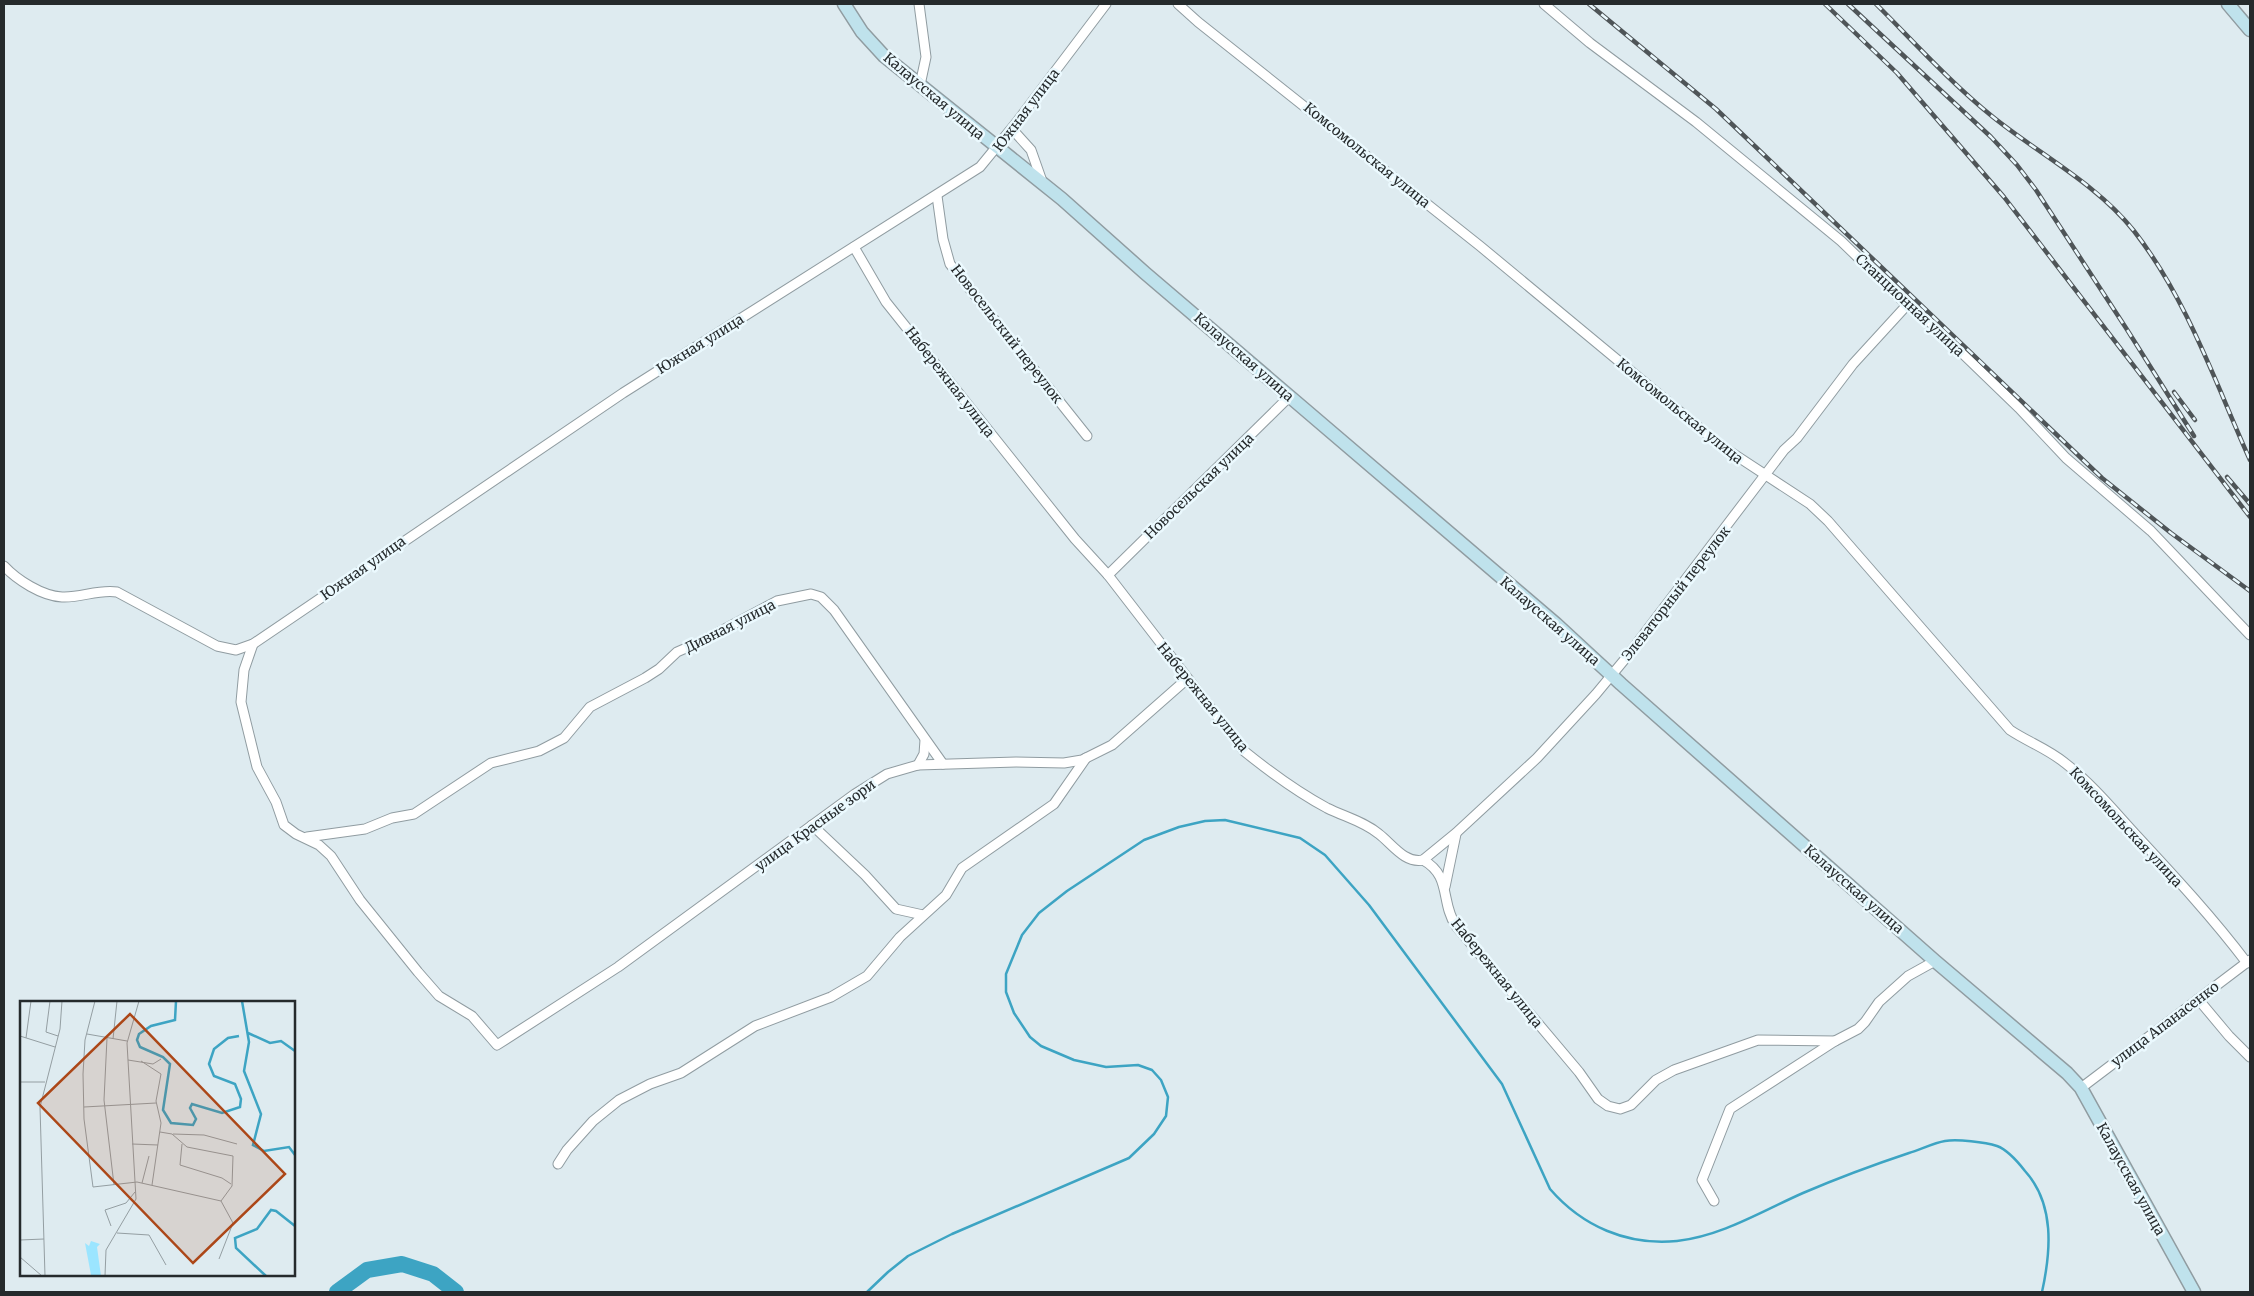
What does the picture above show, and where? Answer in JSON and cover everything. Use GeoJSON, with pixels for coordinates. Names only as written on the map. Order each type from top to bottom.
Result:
{"type":"FeatureCollection","features":[{"type":"Feature","properties":{"kind":"street","name":"Калаусская улица"},"geometry":{"type":"LineString","coordinates":[[844,4],[854,21],[884,56],[1043,184],[1556,624],[1935,961],[2020,1031],[2067,1073],[2080,1088],[2194,1292]]}},
{"type":"Feature","properties":{"kind":"street"},"geometry":{"type":"LineString","coordinates":[[919,4],[926,57],[920,85]]}},
{"type":"Feature","properties":{"kind":"street","name":"Южная улица"},"geometry":{"type":"LineString","coordinates":[[253,644],[623,393],[937,196],[980,167],[1012,130],[1106,4]]}},
{"type":"Feature","properties":{"kind":"street","name":"Комсомольская улица"},"geometry":{"type":"LineString","coordinates":[[1178,4],[1198,22],[1480,246],[1720,445],[1810,504],[1828,521],[2010,730],[2024,739],[2043,747],[2066,763],[2098,794],[2174,876],[2248,962]]}},
{"type":"Feature","properties":{"kind":"street","name":"Станционная улица"},"geometry":{"type":"LineString","coordinates":[[1544,4],[1590,43],[1688,117],[1815,218],[1865,263],[1907,305],[1930,322],[2019,408],[2066,458],[2151,531],[2250,635]]}},
{"type":"Feature","properties":{"kind":"street"},"geometry":{"type":"LineString","coordinates":[[2228,4],[2250,30]]}},
{"type":"Feature","properties":{"kind":"street"},"geometry":{"type":"LineString","coordinates":[[1012,130],[1031,150],[1043,184]]}},
{"type":"Feature","properties":{"kind":"street","name":"Новосельский переулок"},"geometry":{"type":"LineString","coordinates":[[937,196],[943,239],[950,264],[1087,436]]}},
{"type":"Feature","properties":{"kind":"street","name":"Набережная улица"},"geometry":{"type":"LineString","coordinates":[[854,247],[886,302],[1075,539],[1108,575],[1187,679],[1219,716],[1244,751],[1270,772],[1328,808],[1367,824],[1406,858],[1414,862],[1423,860],[1438,871],[1450,915],[1459,930],[1579,1072],[1593,1093],[1608,1106],[1620,1109],[1631,1105],[1656,1080],[1669,1072],[1758,1040],[1835,1041]]}},
{"type":"Feature","properties":{"kind":"street","name":"Элеваторный переулок"},"geometry":{"type":"LineString","coordinates":[[1423,860],[1456,833],[1537,758],[1612,675],[1853,364],[1907,305]]}},
{"type":"Feature","properties":{"kind":"street","name":"Новосельская улица"},"geometry":{"type":"LineString","coordinates":[[1108,575],[1290,396]]}},
{"type":"Feature","properties":{"kind":"street"},"geometry":{"type":"LineString","coordinates":[[4,566],[37,590],[49,594],[62,597],[104,590],[117,592],[217,646],[236,650],[253,644]]}},
{"type":"Feature","properties":{"kind":"street","name":"Дивная улица"},"geometry":{"type":"LineString","coordinates":[[305,837],[365,829],[392,818],[414,814],[491,763],[539,751],[564,738],[590,707],[645,678],[659,669],[677,652],[702,641],[776,601],[805,594],[821,597],[834,610],[943,764]]}},
{"type":"Feature","properties":{"kind":"street"},"geometry":{"type":"LineString","coordinates":[[253,644],[244,670],[241,702],[254,757],[276,802],[284,824],[305,837]]}},
{"type":"Feature","properties":{"kind":"street","name":"улица Красные зори"},"geometry":{"type":"LineString","coordinates":[[305,837],[319,844],[331,856],[380,926],[440,996],[472,1016],[497,1045],[618,966],[877,780],[896,770],[918,765],[1016,762],[1064,763],[1086,758],[1112,745],[1187,679]]}},
{"type":"Feature","properties":{"kind":"street"},"geometry":{"type":"LineString","coordinates":[[918,765],[924,754],[925,740]]}},
{"type":"Feature","properties":{"kind":"street"},"geometry":{"type":"LineString","coordinates":[[558,1164],[567,1150],[593,1121],[619,1100],[650,1084],[681,1073],[769,1020],[831,997],[858,983],[946,895],[962,868],[1054,804],[1086,758]]}},
{"type":"Feature","properties":{"kind":"street"},"geometry":{"type":"LineString","coordinates":[[812,825],[865,875],[896,909],[924,915]]}},
{"type":"Feature","properties":{"kind":"street"},"geometry":{"type":"LineString","coordinates":[[1444,890],[1456,833]]}},
{"type":"Feature","properties":{"kind":"street"},"geometry":{"type":"LineString","coordinates":[[1714,1201],[1702,1180],[1730,1109],[1835,1041],[1858,1029],[1879,1002],[1908,976],[1935,961]]}},
{"type":"Feature","properties":{"kind":"street","name":"улица Апанасенко"},"geometry":{"type":"LineString","coordinates":[[2080,1088],[2248,962]]}},
{"type":"Feature","properties":{"kind":"street"},"geometry":{"type":"LineString","coordinates":[[2198,999],[2229,1036],[2250,1057]]}},
{"type":"Feature","properties":{"kind":"waterway"},"geometry":{"type":"LineString","coordinates":[[867,1292],[908,1256],[952,1234],[1129,1158],[1154,1134],[1166,1116],[1168,1097],[1161,1080],[1152,1070],[1138,1065],[1106,1067],[1074,1060],[1041,1046],[1030,1037],[1014,1013],[1006,992],[1006,974],[1022,935],[1039,913],[1067,891],[1144,840],[1179,827],[1205,821],[1225,820],[1300,838],[1325,855],[1369,905],[1502,1084],[1550,1189],[1576,1213],[1591,1223],[1607,1231],[1641,1240],[1658,1242],[1694,1238],[1741,1222],[1842,1177],[1936,1143],[1950,1140],[1978,1142],[1997,1146],[2009,1153],[2035,1184],[2042,1198],[2048,1228],[2047,1260],[2042,1292]]}},
{"type":"Feature","properties":{"kind":"waterway"},"geometry":{"type":"LineString","coordinates":[[337,1292],[367,1270],[402,1264],[433,1274],[456,1292]]}},
{"type":"Feature","properties":{"kind":"railway"},"geometry":{"type":"LineString","coordinates":[[1589,4],[1716,109],[2102,478],[2171,533],[2250,591]]}},
{"type":"Feature","properties":{"kind":"railway"},"geometry":{"type":"LineString","coordinates":[[1825,4],[1897,73],[2004,197],[2250,517]]}},
{"type":"Feature","properties":{"kind":"railway"},"geometry":{"type":"LineString","coordinates":[[1848,4],[1991,137],[2017,165],[2036,190],[2194,436]]}},
{"type":"Feature","properties":{"kind":"railway"},"geometry":{"type":"LineString","coordinates":[[1876,4],[1977,104],[2085,184],[2119,214],[2134,231],[2170,284],[2185,313],[2250,460]]}},
{"type":"Feature","properties":{"kind":"railway"},"geometry":{"type":"LineString","coordinates":[[2174,392],[2195,420]]}},
{"type":"Feature","properties":{"kind":"railway"},"geometry":{"type":"LineString","coordinates":[[2227,477],[2250,504]]}}]}
